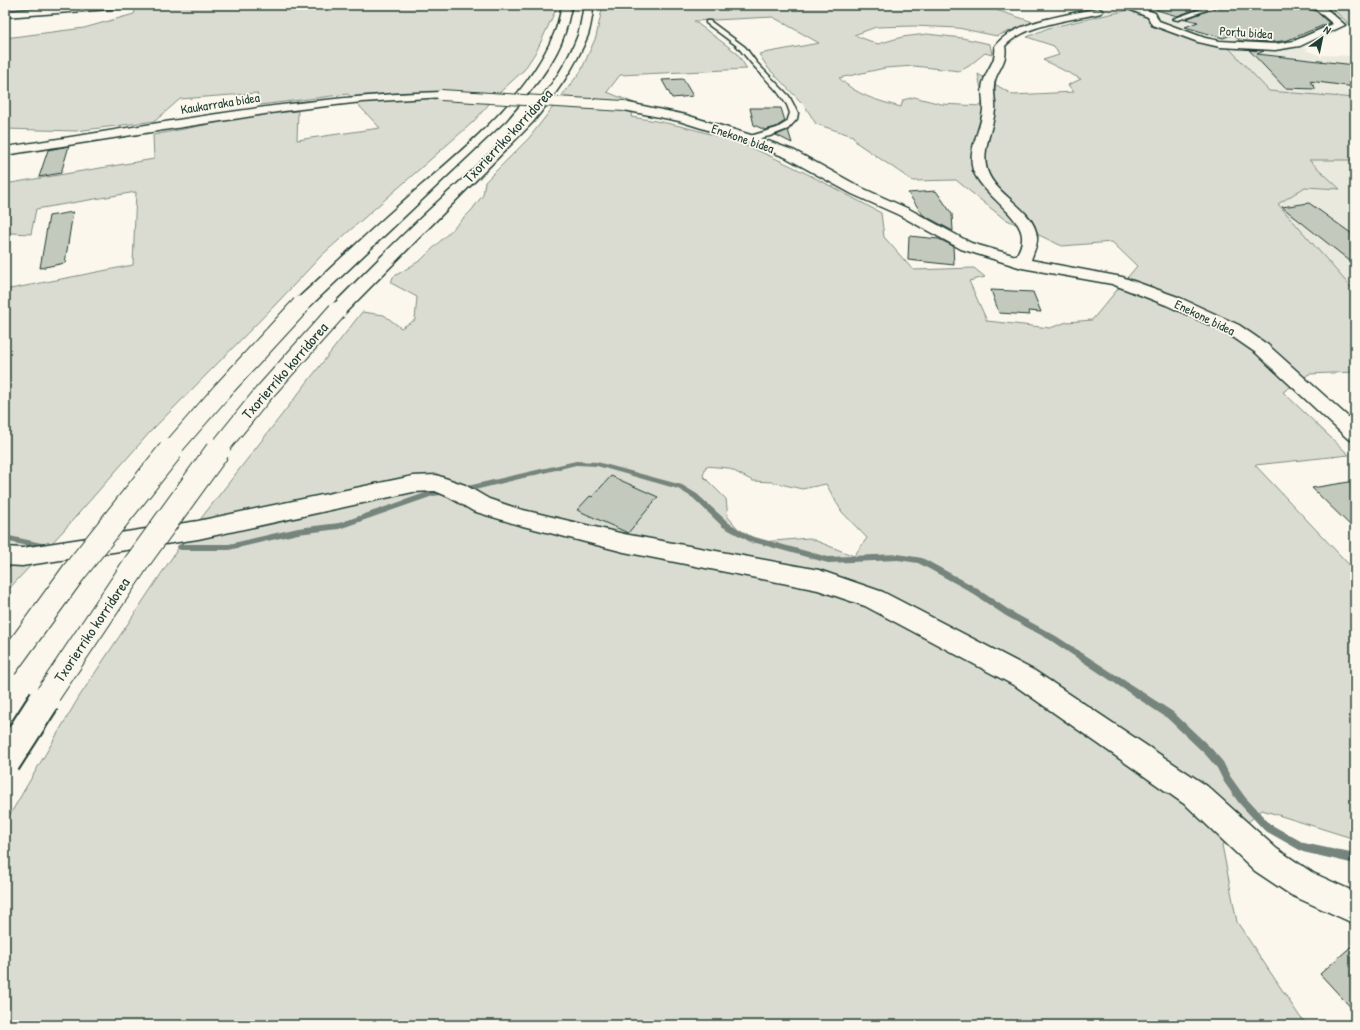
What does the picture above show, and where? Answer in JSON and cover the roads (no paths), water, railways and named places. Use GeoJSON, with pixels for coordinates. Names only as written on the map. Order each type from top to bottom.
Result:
{"type":"FeatureCollection","features":[{"type":"Feature","properties":{"kind":"main road"},"geometry":{"type":"LineString","coordinates":[[5,14],[123,5]]}},
{"type":"Feature","properties":{"kind":"main road","name":"Txorierriko korridorea"},"geometry":{"type":"LineString","coordinates":[[5,667],[115,519],[177,442],[244,365],[301,305],[469,148],[515,101],[547,58],[561,32],[568,5]]}},
{"type":"Feature","properties":{"kind":"main road","name":"Txorierriko korridorea"},"geometry":{"type":"LineString","coordinates":[[5,762],[82,643],[221,447],[283,371],[337,311],[402,244],[497,152],[542,104],[572,60],[584,33],[589,5]]}},
{"type":"Feature","properties":{"kind":"main road"},"geometry":{"type":"LineString","coordinates":[[1080,5],[1105,10]]}},
{"type":"Feature","properties":{"kind":"main road"},"geometry":{"type":"LineString","coordinates":[[1022,263],[1030,238],[1029,228],[997,196],[985,181],[980,169],[984,128],[989,110],[988,84],[1001,58],[1000,46],[1007,38],[1036,26],[1125,5]]}},
{"type":"Feature","properties":{"kind":"main road","name":"Portu bidea"},"geometry":{"type":"LineString","coordinates":[[1125,5],[1152,15],[1155,23],[1202,40],[1220,44],[1275,47],[1296,44],[1340,25],[1316,5]]}},
{"type":"Feature","properties":{"kind":"main road","name":"Kaukarraka bidea"},"geometry":{"type":"LineString","coordinates":[[5,151],[127,133],[270,109],[342,100],[406,95],[441,95]]}},
{"type":"Feature","properties":{"kind":"main road","name":"Enekone bidea"},"geometry":{"type":"LineString","coordinates":[[441,95],[624,106],[682,118],[750,139],[790,154],[857,191],[904,212],[966,246],[1022,263],[1116,280],[1172,300],[1233,329],[1262,349],[1355,434]]}},
{"type":"Feature","properties":{"kind":"main road"},"geometry":{"type":"LineString","coordinates":[[5,556],[22,557],[179,533],[413,484],[436,484],[457,491],[481,505],[564,528],[624,543],[819,580],[874,599],[1026,679],[1197,796],[1266,860],[1302,884],[1355,908]]}},
{"type":"Feature","properties":{"kind":"lane"},"geometry":{"type":"LineString","coordinates":[[1176,19],[1218,5]]}},
{"type":"Feature","properties":{"kind":"lane"},"geometry":{"type":"LineString","coordinates":[[708,22],[742,48],[791,104],[794,112],[794,117],[791,122],[784,128],[750,139]]}},
{"type":"Feature","properties":{"kind":"waterway"},"geometry":{"type":"LineString","coordinates":[[463,490],[576,463],[597,464],[680,487],[695,496],[726,525],[749,538],[828,560],[898,557],[919,560],[967,586],[1009,614],[1053,638],[1170,715],[1208,751],[1220,765],[1227,779],[1242,800],[1267,827],[1303,847],[1355,859]]}},
{"type":"Feature","properties":{"kind":"waterway"},"geometry":{"type":"LineString","coordinates":[[181,547],[229,547],[298,531],[339,526],[433,493],[447,492]]}},
{"type":"Feature","properties":{"kind":"waterway"},"geometry":{"type":"LineString","coordinates":[[5,538],[46,547]]}}]}
